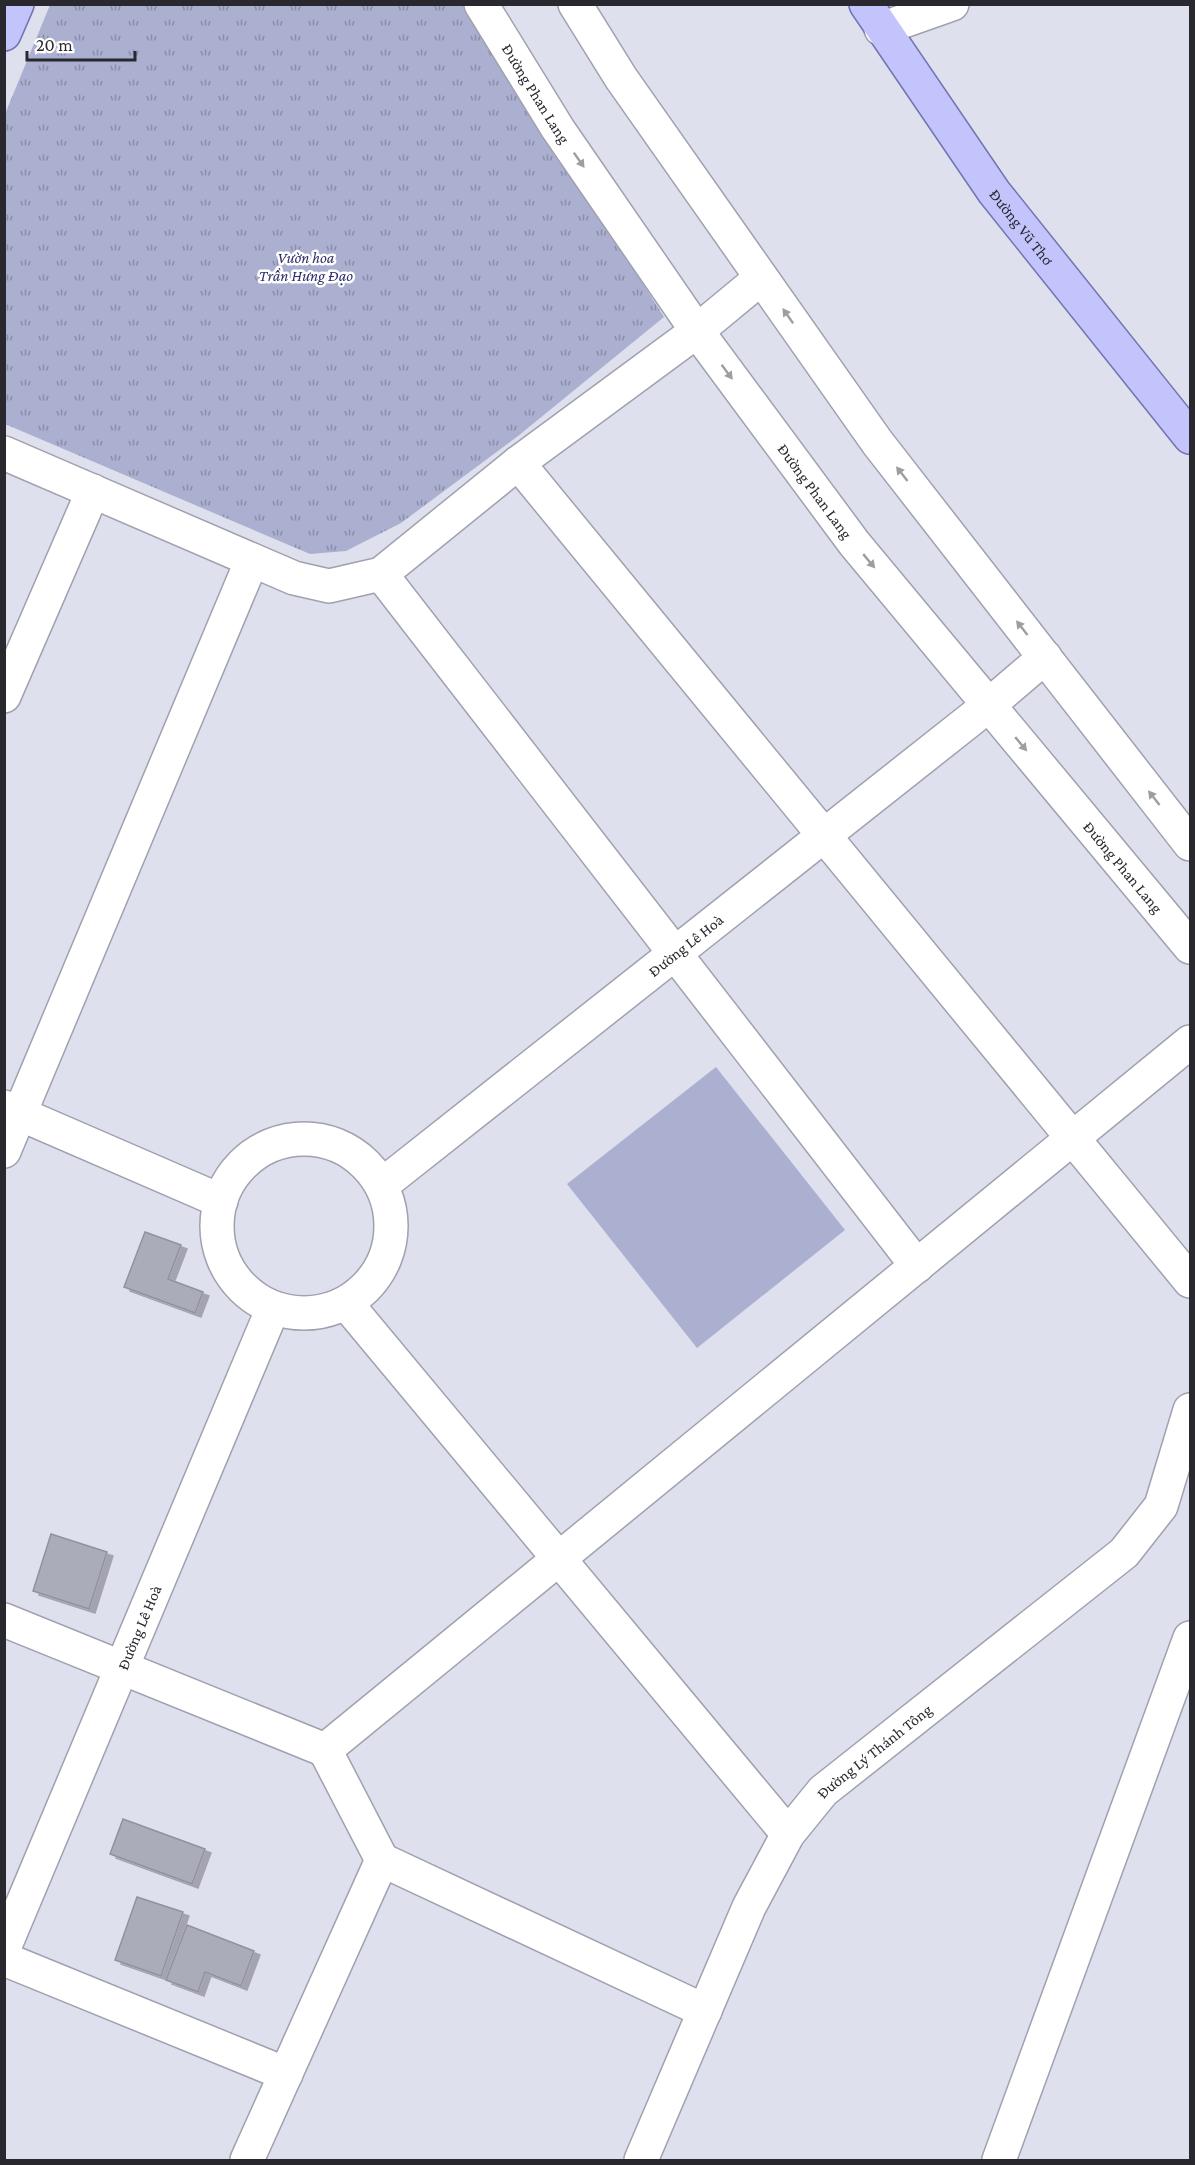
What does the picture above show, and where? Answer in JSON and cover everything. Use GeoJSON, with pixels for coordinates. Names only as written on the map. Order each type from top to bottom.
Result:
{"type":"FeatureCollection","features":[{"type":"Feature","properties":{"kind":"main road"},"geometry":{"type":"LineString","coordinates":[[4,34],[17,4]]}},
{"type":"Feature","properties":{"kind":"main road","name":"Đường Vũ Thơ"},"geometry":{"type":"LineString","coordinates":[[874,17],[994,192],[1191,436]]}},
{"type":"Feature","properties":{"kind":"street","name":"Đường Phan Lang"},"geometry":{"type":"LineString","coordinates":[[481,4],[558,129],[697,331],[854,543],[1191,947]]}},
{"type":"Feature","properties":{"kind":"street"},"geometry":{"type":"LineString","coordinates":[[575,4],[621,78],[877,442],[1191,844]]}},
{"type":"Feature","properties":{"kind":"street"},"geometry":{"type":"LineString","coordinates":[[874,17],[952,4]]}},
{"type":"Feature","properties":{"kind":"street"},"geometry":{"type":"LineString","coordinates":[[4,453],[294,578],[329,586],[381,574],[518,463],[697,331],[761,278]]}},
{"type":"Feature","properties":{"kind":"street"},"geometry":{"type":"LineString","coordinates":[[518,463],[1191,1281]]}},
{"type":"Feature","properties":{"kind":"street"},"geometry":{"type":"LineString","coordinates":[[4,696],[93,491]]}},
{"type":"Feature","properties":{"kind":"street"},"geometry":{"type":"LineString","coordinates":[[4,1150],[12,1110],[252,560]]}},
{"type":"Feature","properties":{"kind":"street"},"geometry":{"type":"LineString","coordinates":[[381,574],[917,1266]]}},
{"type":"Feature","properties":{"kind":"street","name":"Đường Lê Hoà"},"geometry":{"type":"LineString","coordinates":[[382,1185],[824,836],[1045,657]]}},
{"type":"Feature","properties":{"kind":"street"},"geometry":{"type":"LineString","coordinates":[[325,1750],[1191,1042]]}},
{"type":"Feature","properties":{"kind":"street"},"geometry":{"type":"LineString","coordinates":[[12,1110],[221,1201]]}},
{"type":"Feature","properties":{"kind":"street"},"geometry":{"type":"LineString","coordinates":[[311,1139],[339,1146],[364,1162],[382,1185],[391,1211],[391,1238],[383,1264],[368,1286],[346,1303],[323,1312],[298,1314],[273,1308],[250,1295],[232,1276],[221,1253],[217,1227],[221,1201],[234,1175],[255,1154],[282,1142],[311,1139]]}},
{"type":"Feature","properties":{"kind":"street"},"geometry":{"type":"LineString","coordinates":[[346,1303],[788,1834]]}},
{"type":"Feature","properties":{"kind":"street","name":"Đường Lê Hoà"},"geometry":{"type":"LineString","coordinates":[[4,1948],[273,1308]]}},
{"type":"Feature","properties":{"kind":"street","name":"Đường Lý Thánh Tông"},"geometry":{"type":"LineString","coordinates":[[641,2160],[749,1907],[788,1834],[823,1791],[1125,1553],[1161,1506],[1191,1410]]}},
{"type":"Feature","properties":{"kind":"street"},"geometry":{"type":"LineString","coordinates":[[4,1620],[325,1750],[382,1860],[705,2011]]}},
{"type":"Feature","properties":{"kind":"street"},"geometry":{"type":"LineString","coordinates":[[999,2160],[1191,1638]]}},
{"type":"Feature","properties":{"kind":"street"},"geometry":{"type":"LineString","coordinates":[[247,2160],[382,1860]]}},
{"type":"Feature","properties":{"kind":"street"},"geometry":{"type":"LineString","coordinates":[[4,1959],[286,2074]]}},
{"type":"Feature","properties":{"kind":"green space","name":"Vườn hoa Trần Hưng Đạo"},"geometry":{"type":"Polygon","coordinates":[[[50,5],[467,5],[664,317],[518,436],[401,523],[346,551],[310,554],[5,424],[5,114],[50,5]]]}},
{"type":"Feature","properties":{"kind":"green space"},"geometry":{"type":"Polygon","coordinates":[[[716,1067],[845,1230],[697,1348],[567,1184],[716,1067]]]}},
{"type":"Feature","properties":{"kind":"building"},"geometry":{"type":"Polygon","coordinates":[[[145,1232],[181,1245],[168,1279],[203,1292],[195,1313],[124,1287],[145,1232]]]}},
{"type":"Feature","properties":{"kind":"building"},"geometry":{"type":"Polygon","coordinates":[[[51,1534],[107,1552],[89,1609],[33,1591],[51,1534]]]}},
{"type":"Feature","properties":{"kind":"building"},"geometry":{"type":"Polygon","coordinates":[[[123,1819],[205,1849],[192,1884],[110,1854],[123,1819]]]}},
{"type":"Feature","properties":{"kind":"building"},"geometry":{"type":"Polygon","coordinates":[[[137,1897],[183,1912],[161,1976],[115,1960],[137,1897]]]}},
{"type":"Feature","properties":{"kind":"building"},"geometry":{"type":"Polygon","coordinates":[[[187,1925],[254,1951],[241,1986],[205,1972],[198,1992],[166,1980],[187,1925]]]}}]}
